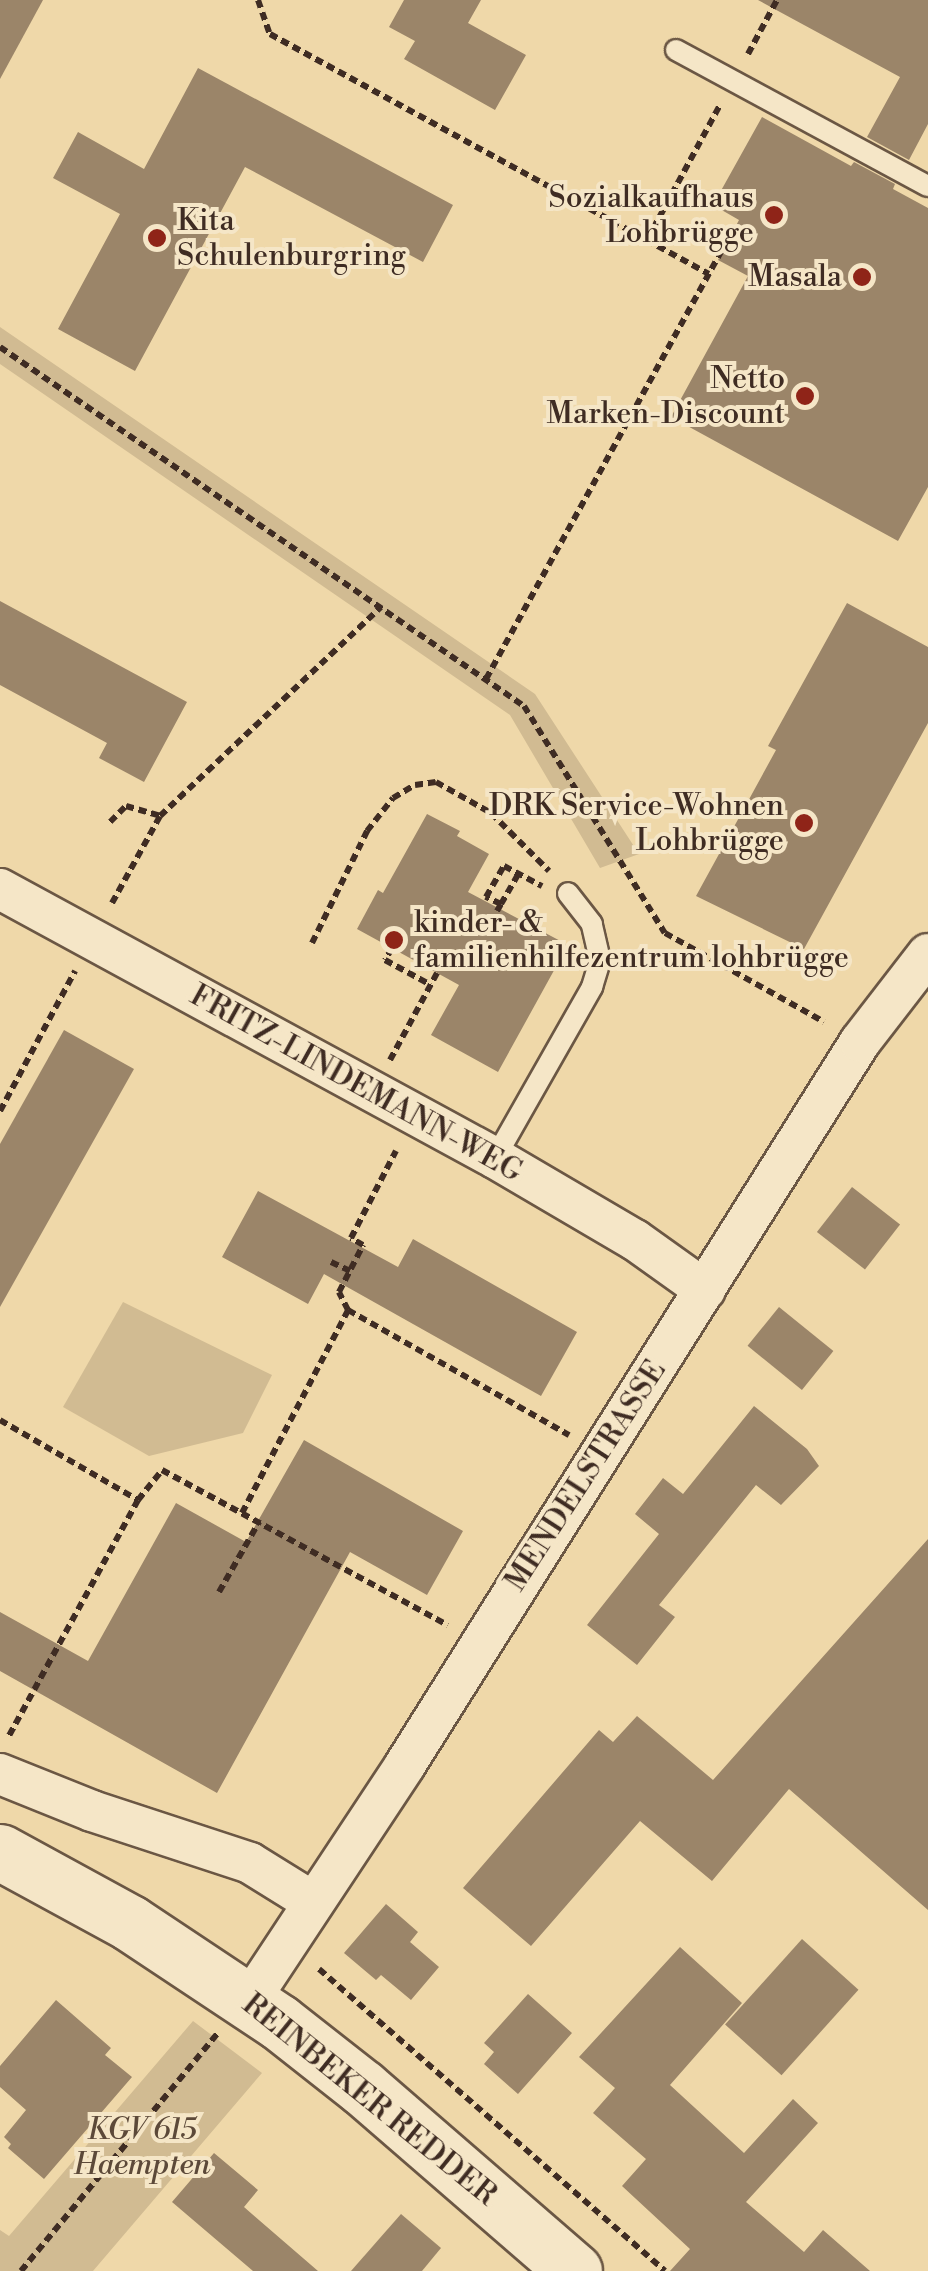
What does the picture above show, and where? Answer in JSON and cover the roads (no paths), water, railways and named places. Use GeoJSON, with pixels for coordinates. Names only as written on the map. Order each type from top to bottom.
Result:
{"type":"FeatureCollection","features":[{"type":"Feature","properties":{"kind":"main road","name":"REINBEKER REDDER"},"geometry":{"type":"LineString","coordinates":[[0,1852],[86,1896],[249,2001],[363,2088],[574,2271]]}},
{"type":"Feature","properties":{"kind":"street","name":"FRITZ-LINDEMANN-WEG"},"geometry":{"type":"LineString","coordinates":[[0,889],[495,1158],[636,1240],[705,1290]]}},
{"type":"Feature","properties":{"kind":"street","name":"MENDELSTRASSE"},"geometry":{"type":"LineString","coordinates":[[249,2001],[405,1766],[860,1042],[928,954]]}},
{"type":"Feature","properties":{"kind":"street"},"geometry":{"type":"LineString","coordinates":[[0,1774],[92,1811],[250,1864],[313,1902]]}},
{"type":"Feature","properties":{"kind":"lane"},"geometry":{"type":"LineString","coordinates":[[676,50],[928,186]]}},
{"type":"Feature","properties":{"kind":"lane"},"geometry":{"type":"LineString","coordinates":[[495,1158],[592,986],[600,960],[592,924],[568,893]]}},
{"type":"Feature","properties":{"kind":"place","name":"Sozialkaufhaus Lohbrügge"},"geometry":{"type":"Point","coordinates":[774,215]}},
{"type":"Feature","properties":{"kind":"place","name":"Kita Schulenburgring"},"geometry":{"type":"Point","coordinates":[157,238]}},
{"type":"Feature","properties":{"kind":"place","name":"Masala"},"geometry":{"type":"Point","coordinates":[862,277]}},
{"type":"Feature","properties":{"kind":"place","name":"Netto Marken-Discount"},"geometry":{"type":"Point","coordinates":[805,396]}},
{"type":"Feature","properties":{"kind":"place","name":"DRK Service-Wohnen Lohbrügge"},"geometry":{"type":"Point","coordinates":[804,823]}},
{"type":"Feature","properties":{"kind":"place","name":"kinder- & familienhilfezentrum lohbrügge"},"geometry":{"type":"Point","coordinates":[394,940]}},
{"type":"Feature","properties":{"kind":"park label","name":"KGV 615 Haempten"},"geometry":{"type":"Point","coordinates":[142,2147]}}]}
